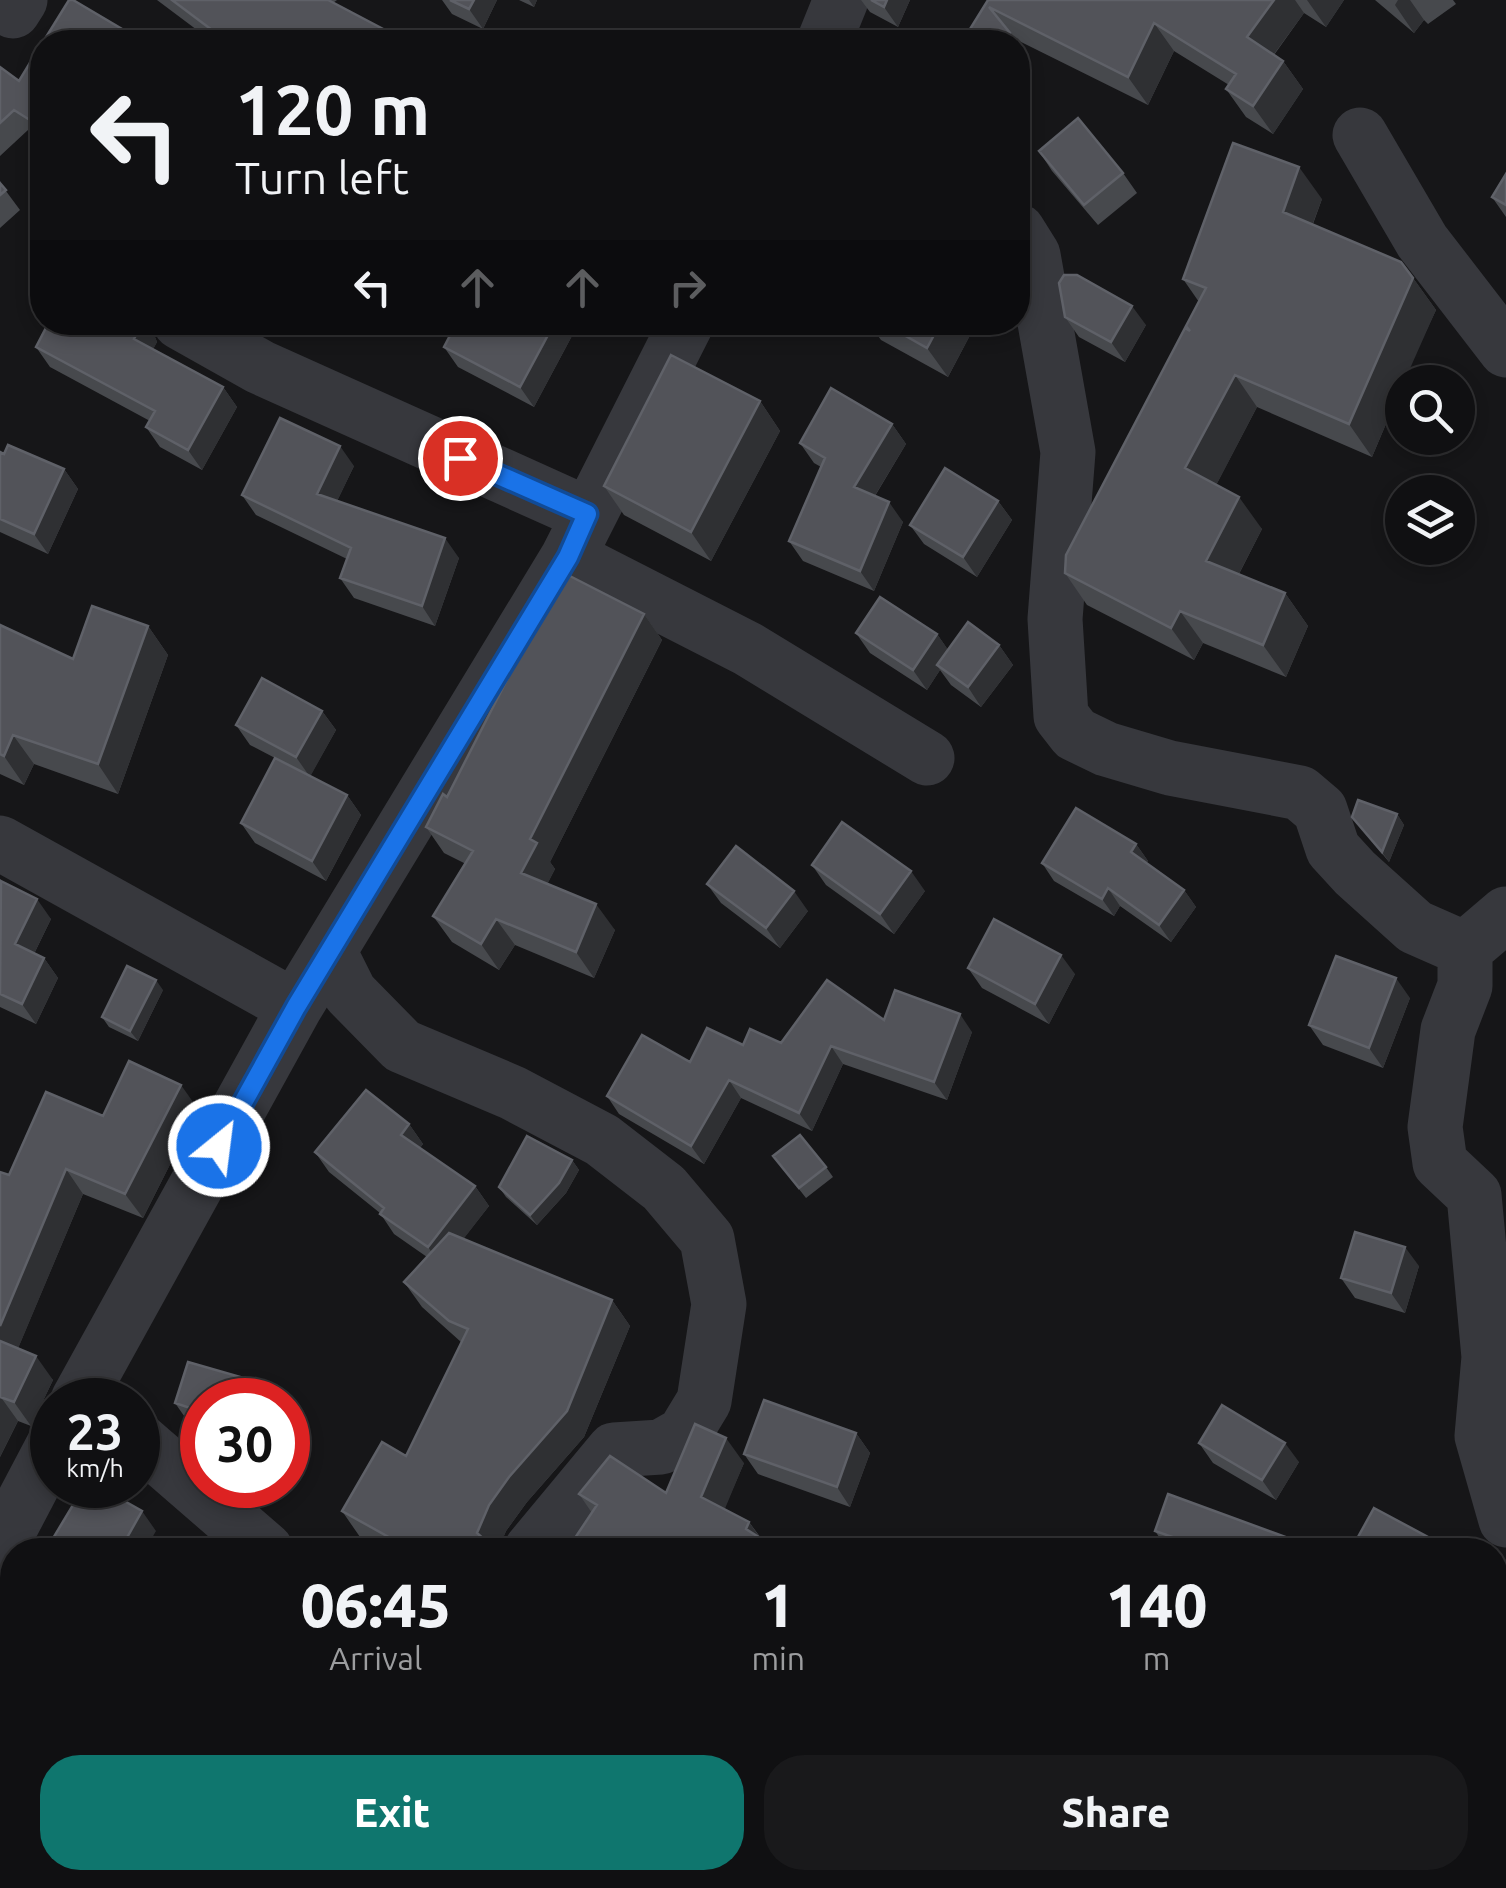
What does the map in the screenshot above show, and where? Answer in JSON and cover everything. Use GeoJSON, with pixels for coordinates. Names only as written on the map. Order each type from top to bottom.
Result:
{"type":"FeatureCollection","features":[{"type":"Feature","properties":{"kind":"street"},"geometry":{"type":"LineString","coordinates":[[829,30],[841,0]]}},
{"type":"Feature","properties":{"kind":"street"},"geometry":{"type":"LineString","coordinates":[[1360,136],[1422,241],[1506,350]]}},
{"type":"Feature","properties":{"kind":"street"},"geometry":{"type":"LineString","coordinates":[[1030,250],[1068,452],[1055,618],[1061,716],[1075,734],[1106,749],[1170,768],[1300,793],[1320,810],[1333,849],[1385,902],[1415,926],[1465,949]]}},
{"type":"Feature","properties":{"kind":"street"},"geometry":{"type":"LineString","coordinates":[[203,335],[577,535],[748,650],[927,758]]}},
{"type":"Feature","properties":{"kind":"street"},"geometry":{"type":"LineString","coordinates":[[97,1378],[296,1007],[577,535],[679,335]]}},
{"type":"Feature","properties":{"kind":"street"},"geometry":{"type":"LineString","coordinates":[[0,843],[296,1007]]}},
{"type":"Feature","properties":{"kind":"street"},"geometry":{"type":"LineString","coordinates":[[1506,914],[1465,949],[1465,986],[1448,1030],[1436,1127],[1440,1164],[1474,1195],[1498,1364],[1482,1436],[1506,1520]]}},
{"type":"Feature","properties":{"kind":"street"},"geometry":{"type":"LineString","coordinates":[[329,951],[350,994],[402,1046],[513,1092],[602,1140],[664,1188],[707,1239],[719,1304],[704,1402],[684,1434],[661,1447],[614,1450],[541,1538]]}},
{"type":"Feature","properties":{"kind":"street"},"geometry":{"type":"LineString","coordinates":[[160,1458],[252,1538]]}},
{"type":"Feature","properties":{"kind":"street"},"geometry":{"type":"LineString","coordinates":[[4,1538],[30,1489]]}},
{"type":"Feature","properties":{"kind":"building"},"geometry":{"type":"Polygon","coordinates":[[[69,0],[73,0],[124,30],[50,30],[69,0]]]}},
{"type":"Feature","properties":{"kind":"building"},"geometry":{"type":"Polygon","coordinates":[[[172,0],[328,0],[385,30],[212,30],[172,0]]]}},
{"type":"Feature","properties":{"kind":"building"},"geometry":{"type":"Polygon","coordinates":[[[450,0],[474,0],[469,9],[450,0]]]}},
{"type":"Feature","properties":{"kind":"building"},"geometry":{"type":"Polygon","coordinates":[[[988,0],[1274,0],[1247,37],[1283,61],[1253,106],[1226,89],[1236,74],[1154,23],[1128,77],[989,7],[1008,30],[969,30],[988,0]]]}},
{"type":"Feature","properties":{"kind":"building"},"geometry":{"type":"Polygon","coordinates":[[[30,63],[30,120],[14,110],[0,123],[0,67],[19,81],[30,63]]]}},
{"type":"Feature","properties":{"kind":"building"},"geometry":{"type":"Polygon","coordinates":[[[1078,118],[1123,173],[1084,205],[1039,151],[1078,118]]]}},
{"type":"Feature","properties":{"kind":"building"},"geometry":{"type":"Polygon","coordinates":[[[1233,143],[1299,167],[1283,212],[1401,262],[1413,278],[1349,424],[1235,375],[1185,468],[1239,497],[1206,561],[1285,593],[1263,645],[1180,611],[1171,628],[1065,573],[1066,555],[1185,328],[1190,331],[1186,326],[1206,288],[1183,279],[1233,143]]]}},
{"type":"Feature","properties":{"kind":"building"},"geometry":{"type":"Polygon","coordinates":[[[1506,174],[1506,205],[1492,197],[1506,174]]]}},
{"type":"Feature","properties":{"kind":"building"},"geometry":{"type":"Polygon","coordinates":[[[1064,275],[1077,275],[1132,306],[1111,342],[1065,317],[1059,283],[1064,275]]]}},
{"type":"Feature","properties":{"kind":"building"},"geometry":{"type":"Polygon","coordinates":[[[42,335],[136,335],[134,339],[223,387],[188,450],[146,427],[155,411],[36,347],[42,335]]]}},
{"type":"Feature","properties":{"kind":"building"},"geometry":{"type":"Polygon","coordinates":[[[450,335],[548,335],[520,387],[444,347],[450,335]]]}},
{"type":"Feature","properties":{"kind":"building"},"geometry":{"type":"Polygon","coordinates":[[[904,335],[934,335],[927,348],[904,335]]]}},
{"type":"Feature","properties":{"kind":"building"},"geometry":{"type":"Polygon","coordinates":[[[671,355],[760,401],[691,532],[604,486],[671,355]]]}},
{"type":"Feature","properties":{"kind":"building"},"geometry":{"type":"Polygon","coordinates":[[[831,388],[892,424],[854,487],[889,502],[860,571],[789,541],[825,458],[800,443],[831,388]]]}},
{"type":"Feature","properties":{"kind":"building"},"geometry":{"type":"Polygon","coordinates":[[[280,418],[340,446],[317,494],[445,538],[422,606],[340,578],[351,548],[242,495],[280,418]]]}},
{"type":"Feature","properties":{"kind":"building"},"geometry":{"type":"Polygon","coordinates":[[[8,445],[64,469],[34,534],[0,519],[0,452],[4,454],[8,445]]]}},
{"type":"Feature","properties":{"kind":"building"},"geometry":{"type":"Polygon","coordinates":[[[945,468],[998,501],[963,557],[910,525],[945,468]]]}},
{"type":"Feature","properties":{"kind":"building"},"geometry":{"type":"Polygon","coordinates":[[[562,572],[644,614],[530,839],[537,843],[521,873],[596,904],[576,952],[496,919],[481,944],[433,916],[473,851],[426,827],[443,794],[447,797],[562,572]]]}},
{"type":"Feature","properties":{"kind":"building"},"geometry":{"type":"Polygon","coordinates":[[[880,597],[937,634],[913,670],[856,633],[880,597]]]}},
{"type":"Feature","properties":{"kind":"building"},"geometry":{"type":"Polygon","coordinates":[[[92,606],[148,626],[98,764],[13,735],[4,756],[0,754],[0,625],[73,659],[92,606]]]}},
{"type":"Feature","properties":{"kind":"building"},"geometry":{"type":"Polygon","coordinates":[[[968,622],[999,645],[968,687],[937,665],[968,622]]]}},
{"type":"Feature","properties":{"kind":"building"},"geometry":{"type":"Polygon","coordinates":[[[262,678],[322,711],[296,757],[236,725],[262,678]]]}},
{"type":"Feature","properties":{"kind":"building"},"geometry":{"type":"Polygon","coordinates":[[[275,758],[347,795],[312,861],[241,823],[275,758]]]}},
{"type":"Feature","properties":{"kind":"building"},"geometry":{"type":"Polygon","coordinates":[[[1358,800],[1397,814],[1382,852],[1352,817],[1358,800]]]}},
{"type":"Feature","properties":{"kind":"building"},"geometry":{"type":"Polygon","coordinates":[[[1076,808],[1136,844],[1131,852],[1184,890],[1159,925],[1108,888],[1102,899],[1042,863],[1076,808]]]}},
{"type":"Feature","properties":{"kind":"building"},"geometry":{"type":"Polygon","coordinates":[[[842,822],[911,871],[880,914],[812,865],[842,822]]]}},
{"type":"Feature","properties":{"kind":"building"},"geometry":{"type":"Polygon","coordinates":[[[736,846],[794,891],[766,928],[707,884],[736,846]]]}},
{"type":"Feature","properties":{"kind":"building"},"geometry":{"type":"Polygon","coordinates":[[[1,881],[37,899],[15,944],[44,958],[22,1004],[0,994],[1,881]]]}},
{"type":"Feature","properties":{"kind":"building"},"geometry":{"type":"Polygon","coordinates":[[[994,919],[1061,955],[1035,1004],[968,968],[994,919]]]}},
{"type":"Feature","properties":{"kind":"building"},"geometry":{"type":"Polygon","coordinates":[[[1336,956],[1396,978],[1369,1048],[1309,1025],[1336,956]]]}},
{"type":"Feature","properties":{"kind":"building"},"geometry":{"type":"Polygon","coordinates":[[[127,966],[156,980],[130,1031],[102,1017],[127,966]]]}},
{"type":"Feature","properties":{"kind":"building"},"geometry":{"type":"Polygon","coordinates":[[[827,980],[884,1020],[895,990],[960,1014],[934,1082],[831,1046],[799,1113],[729,1080],[691,1146],[607,1096],[642,1035],[690,1062],[707,1028],[743,1045],[750,1029],[781,1043],[827,980]]]}},
{"type":"Feature","properties":{"kind":"building"},"geometry":{"type":"Polygon","coordinates":[[[129,1061],[181,1085],[125,1194],[66,1169],[0,1326],[0,1172],[9,1175],[46,1092],[103,1116],[129,1061]]]}},
{"type":"Feature","properties":{"kind":"building"},"geometry":{"type":"Polygon","coordinates":[[[366,1090],[409,1124],[401,1135],[475,1186],[428,1247],[380,1214],[384,1208],[315,1152],[366,1090]]]}},
{"type":"Feature","properties":{"kind":"building"},"geometry":{"type":"Polygon","coordinates":[[[800,1135],[826,1167],[799,1188],[773,1156],[800,1135]]]}},
{"type":"Feature","properties":{"kind":"building"},"geometry":{"type":"Polygon","coordinates":[[[527,1136],[572,1160],[559,1183],[530,1215],[499,1187],[527,1136]]]}},
{"type":"Feature","properties":{"kind":"building"},"geometry":{"type":"Polygon","coordinates":[[[1355,1232],[1405,1247],[1391,1293],[1341,1278],[1355,1232]]]}},
{"type":"Feature","properties":{"kind":"building"},"geometry":{"type":"Polygon","coordinates":[[[449,1233],[612,1300],[567,1411],[489,1505],[477,1533],[483,1538],[390,1538],[342,1511],[382,1442],[406,1456],[468,1329],[449,1321],[404,1282],[449,1233]]]}},
{"type":"Feature","properties":{"kind":"building"},"geometry":{"type":"Polygon","coordinates":[[[0,1341],[36,1356],[14,1402],[0,1397],[0,1341]]]}},
{"type":"Feature","properties":{"kind":"building"},"geometry":{"type":"Polygon","coordinates":[[[188,1362],[244,1378],[183,1378],[188,1362]]]}},
{"type":"Feature","properties":{"kind":"building"},"geometry":{"type":"Polygon","coordinates":[[[764,1400],[856,1433],[837,1487],[744,1454],[764,1400]]]}},
{"type":"Feature","properties":{"kind":"building"},"geometry":{"type":"Polygon","coordinates":[[[1222,1405],[1285,1443],[1262,1480],[1199,1443],[1222,1405]]]}},
{"type":"Feature","properties":{"kind":"building"},"geometry":{"type":"Polygon","coordinates":[[[695,1424],[726,1438],[701,1497],[749,1522],[746,1529],[760,1538],[575,1538],[597,1505],[579,1494],[610,1456],[666,1493],[695,1424]]]}},
{"type":"Feature","properties":{"kind":"building"},"geometry":{"type":"Polygon","coordinates":[[[1168,1494],[1288,1538],[1175,1538],[1155,1531],[1168,1494]]]}},
{"type":"Feature","properties":{"kind":"building"},"geometry":{"type":"Polygon","coordinates":[[[71,1508],[137,1508],[142,1511],[127,1538],[53,1538],[71,1508]]]}},
{"type":"Feature","properties":{"kind":"building"},"geometry":{"type":"Polygon","coordinates":[[[1374,1508],[1428,1537],[1360,1538],[1374,1508]]]}},
{"type":"Feature","properties":{"kind":"route"},"geometry":{"type":"LineString","coordinates":[[219,1146],[296,1007],[568,557],[587,514],[460,458]]}}]}
